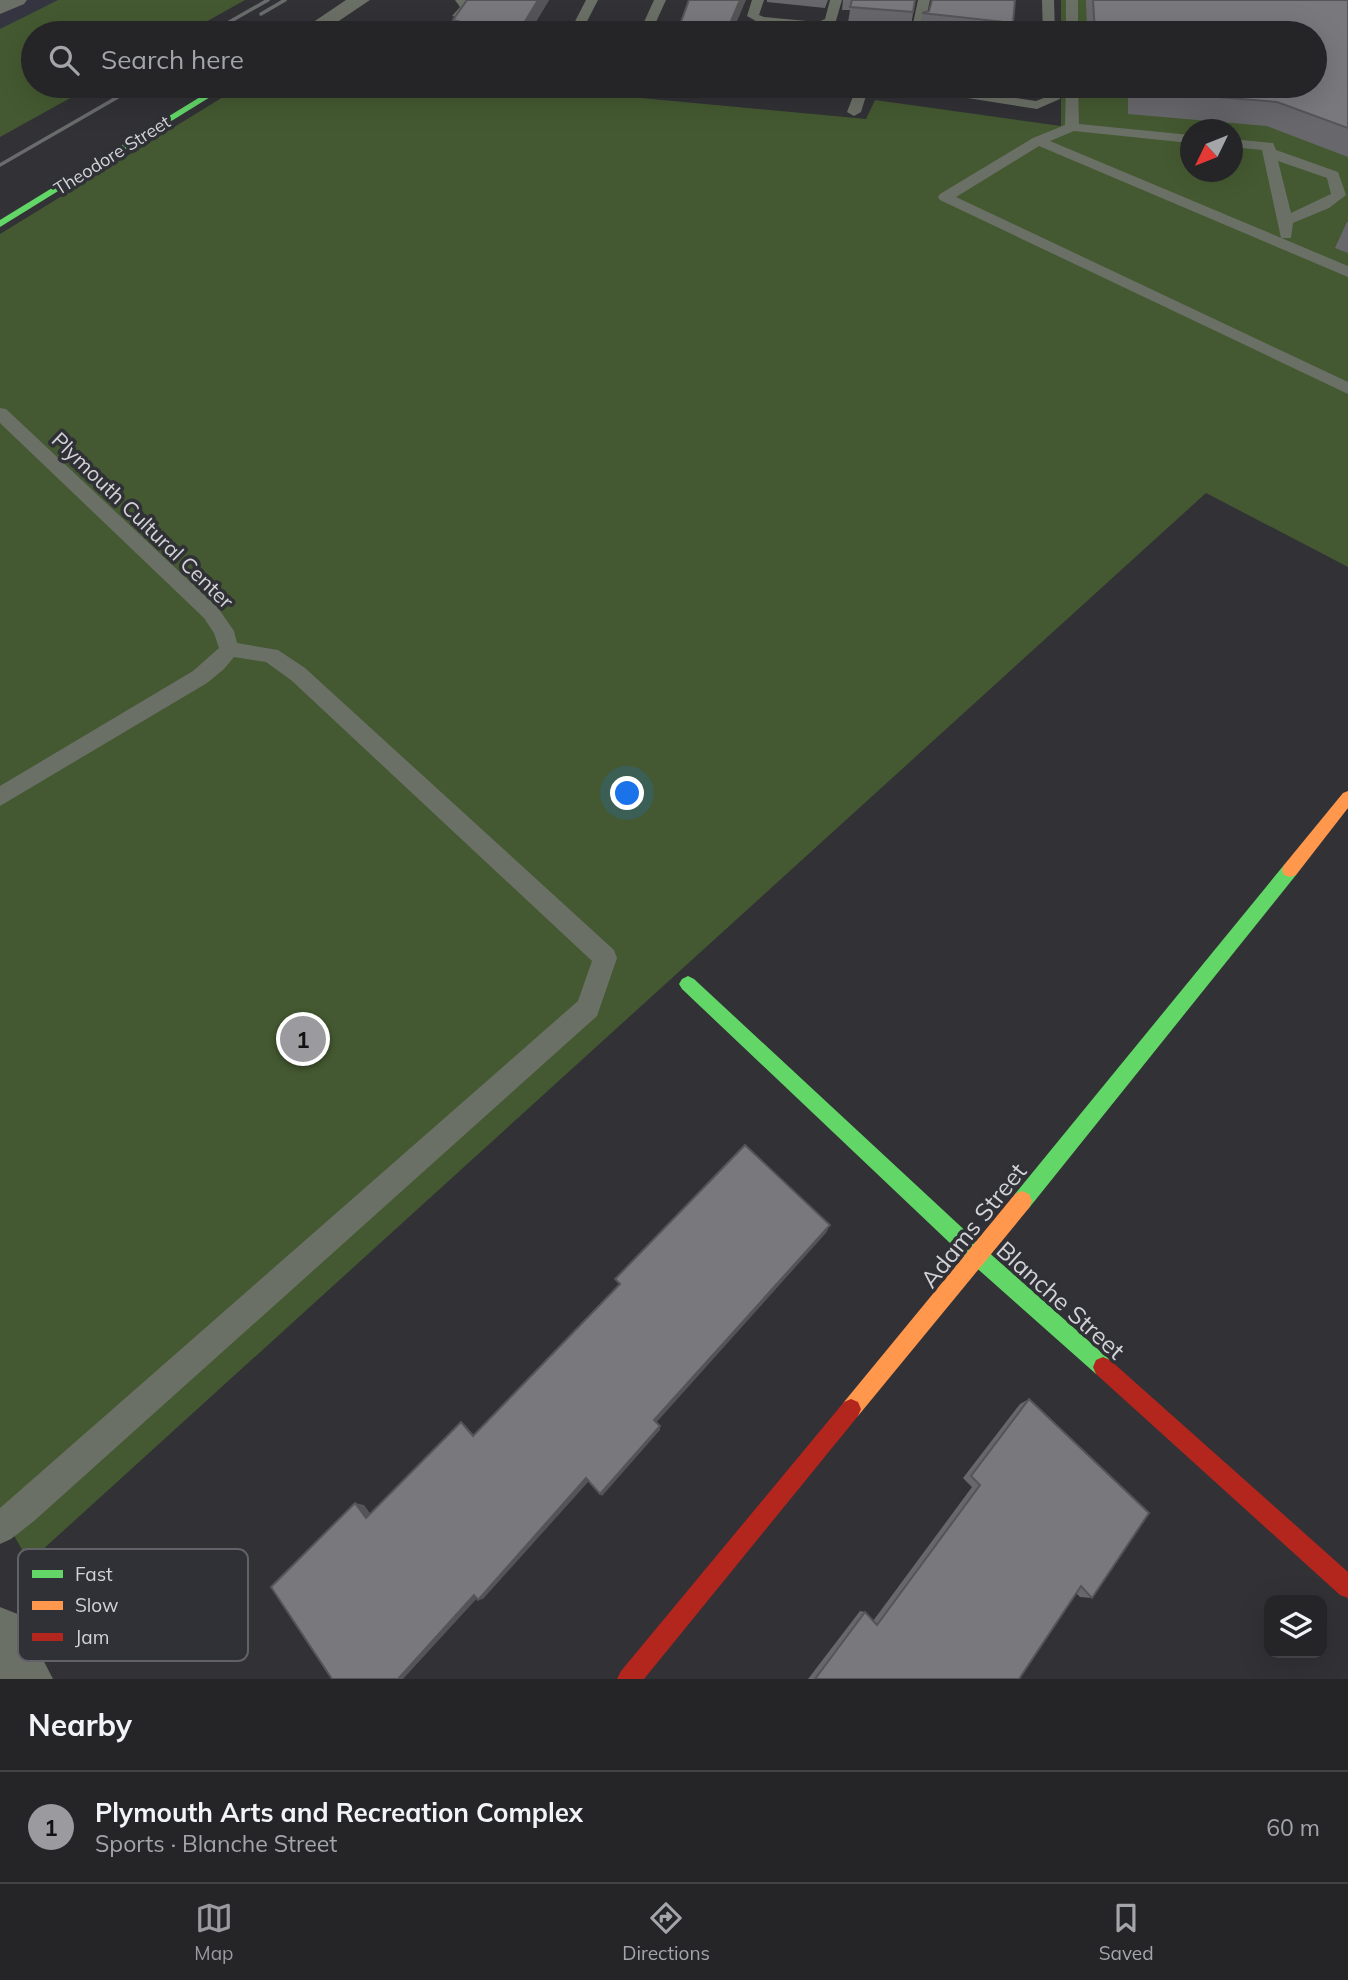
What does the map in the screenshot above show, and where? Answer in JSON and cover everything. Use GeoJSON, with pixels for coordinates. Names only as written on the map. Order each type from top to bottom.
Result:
{"type":"FeatureCollection","features":[{"type":"Feature","properties":{"kind":"street"},"geometry":{"type":"LineString","coordinates":[[0,8],[17,0]]}},
{"type":"Feature","properties":{"kind":"street"},"geometry":{"type":"LineString","coordinates":[[326,21],[360,0]]}},
{"type":"Feature","properties":{"kind":"street","name":"Theodore Street"},"geometry":{"type":"LineString","coordinates":[[0,224],[205,98]]}},
{"type":"Feature","properties":{"kind":"street","name":"Adams Street"},"geometry":{"type":"LineString","coordinates":[[629,1679],[978,1256],[1348,797]]}},
{"type":"Feature","properties":{"kind":"street","name":"Blanche Street"},"geometry":{"type":"LineString","coordinates":[[688,984],[978,1256],[1348,1587]]}},
{"type":"Feature","properties":{"kind":"street"},"geometry":{"type":"LineString","coordinates":[[0,1635],[24,1679]]}},
{"type":"Feature","properties":{"kind":"lane"},"geometry":{"type":"LineString","coordinates":[[458,16],[467,7],[461,0]]}},
{"type":"Feature","properties":{"kind":"lane"},"geometry":{"type":"LineString","coordinates":[[581,21],[592,0]]}},
{"type":"Feature","properties":{"kind":"lane"},"geometry":{"type":"LineString","coordinates":[[650,21],[660,0]]}},
{"type":"Feature","properties":{"kind":"lane"},"geometry":{"type":"LineString","coordinates":[[758,0],[753,16],[771,21]]}},
{"type":"Feature","properties":{"kind":"lane"},"geometry":{"type":"LineString","coordinates":[[831,21],[836,0]]}},
{"type":"Feature","properties":{"kind":"lane"},"geometry":{"type":"LineString","coordinates":[[920,21],[924,0]]}},
{"type":"Feature","properties":{"kind":"lane"},"geometry":{"type":"LineString","coordinates":[[1048,0],[1049,21]]}},
{"type":"Feature","properties":{"kind":"lane"},"geometry":{"type":"LineString","coordinates":[[1072,0],[1072,21]]}},
{"type":"Feature","properties":{"kind":"lane"},"geometry":{"type":"LineString","coordinates":[[854,112],[859,98]]}},
{"type":"Feature","properties":{"kind":"lane"},"geometry":{"type":"LineString","coordinates":[[992,98],[1037,105],[1053,98]]}},
{"type":"Feature","properties":{"kind":"lane"},"geometry":{"type":"LineString","coordinates":[[1072,98],[1072,127]]}},
{"type":"Feature","properties":{"kind":"lane"},"geometry":{"type":"LineString","coordinates":[[1180,138],[1072,127],[1038,141],[945,197],[1348,388]]}},
{"type":"Feature","properties":{"kind":"lane"},"geometry":{"type":"LineString","coordinates":[[1038,141],[1348,272]]}},
{"type":"Feature","properties":{"kind":"lane"},"geometry":{"type":"LineString","coordinates":[[1243,144],[1268,146],[1285,221],[1286,246]]}},
{"type":"Feature","properties":{"kind":"lane"},"geometry":{"type":"LineString","coordinates":[[1270,153],[1333,175],[1339,195],[1324,205],[1285,221]]}},
{"type":"Feature","properties":{"kind":"lane","name":"Plymouth Cultural Center"},"geometry":{"type":"LineString","coordinates":[[0,413],[211,613],[224,631],[229,649]]}},
{"type":"Feature","properties":{"kind":"lane"},"geometry":{"type":"LineString","coordinates":[[0,797],[200,677],[217,664],[229,649],[271,655],[298,674],[606,958],[588,1008],[0,1528]]}},
{"type":"Feature","properties":{"kind":"shaded area"},"geometry":{"type":"Polygon","coordinates":[[[0,0],[58,0],[0,29],[0,0]]]}},
{"type":"Feature","properties":{"kind":"green space"},"geometry":{"type":"Polygon","coordinates":[[[58,0],[245,0],[207,21],[21,21],[21,98],[70,98],[0,137],[0,29],[58,0]]]}},
{"type":"Feature","properties":{"kind":"green space"},"geometry":{"type":"Polygon","coordinates":[[[1061,0],[1348,0],[1348,567],[1206,493],[43,1549],[22,1549],[0,1511],[0,234],[221,98],[641,98],[866,119],[875,100],[1061,126],[1061,98],[1327,98],[1327,21],[1061,21],[1061,0]]]}},
{"type":"Feature","properties":{"kind":"building"},"geometry":{"type":"Polygon","coordinates":[[[467,0],[538,0],[525,21],[453,20],[467,0]]]}},
{"type":"Feature","properties":{"kind":"building"},"geometry":{"type":"Polygon","coordinates":[[[689,0],[740,0],[731,21],[681,21],[689,0]]]}},
{"type":"Feature","properties":{"kind":"building"},"geometry":{"type":"Polygon","coordinates":[[[852,0],[915,0],[913,12],[850,7],[852,0]]]}},
{"type":"Feature","properties":{"kind":"building"},"geometry":{"type":"Polygon","coordinates":[[[932,0],[1015,0],[1013,21],[922,13],[929,11],[932,0]]]}},
{"type":"Feature","properties":{"kind":"building"},"geometry":{"type":"Polygon","coordinates":[[[1093,0],[1348,0],[1348,128],[1277,102],[1230,98],[1327,98],[1327,21],[1094,21],[1093,0]]]}},
{"type":"Feature","properties":{"kind":"building"},"geometry":{"type":"Polygon","coordinates":[[[745,1145],[830,1225],[654,1420],[660,1426],[600,1494],[586,1478],[478,1600],[474,1595],[398,1679],[332,1679],[271,1587],[355,1503],[366,1518],[461,1422],[473,1436],[620,1284],[615,1279],[745,1145]]]}},
{"type":"Feature","properties":{"kind":"building"},"geometry":{"type":"Polygon","coordinates":[[[1029,1399],[1149,1513],[1092,1598],[1081,1586],[1019,1679],[815,1679],[865,1612],[877,1625],[980,1485],[971,1476],[1029,1399]]]}},
{"type":"Feature","properties":{"kind":"railway"},"geometry":{"type":"LineString","coordinates":[[231,21],[268,0]]}},
{"type":"Feature","properties":{"kind":"railway"},"geometry":{"type":"LineString","coordinates":[[261,14],[285,0]]}},
{"type":"Feature","properties":{"kind":"railway"},"geometry":{"type":"LineString","coordinates":[[0,165],[116,98]]}},
{"type":"Feature","properties":{"kind":"traffic: fast"},"geometry":{"type":"LineString","coordinates":[[0,224],[205,98]]}},
{"type":"Feature","properties":{"kind":"traffic: fast"},"geometry":{"type":"LineString","coordinates":[[1022,1201],[1290,870]]}},
{"type":"Feature","properties":{"kind":"traffic: fast"},"geometry":{"type":"LineString","coordinates":[[688,984],[978,1256],[1103,1367]]}},
{"type":"Feature","properties":{"kind":"traffic: slow"},"geometry":{"type":"LineString","coordinates":[[1290,870],[1348,797]]}},
{"type":"Feature","properties":{"kind":"traffic: slow"},"geometry":{"type":"LineString","coordinates":[[851,1409],[1022,1201]]}},
{"type":"Feature","properties":{"kind":"traffic: jam"},"geometry":{"type":"LineString","coordinates":[[1103,1367],[1348,1587]]}},
{"type":"Feature","properties":{"kind":"traffic: jam"},"geometry":{"type":"LineString","coordinates":[[629,1679],[851,1409]]}},
{"type":"Feature","properties":{"kind":"place","name":"Plymouth Arts and Recreation Complex"},"geometry":{"type":"Point","coordinates":[303,1039]}}]}
